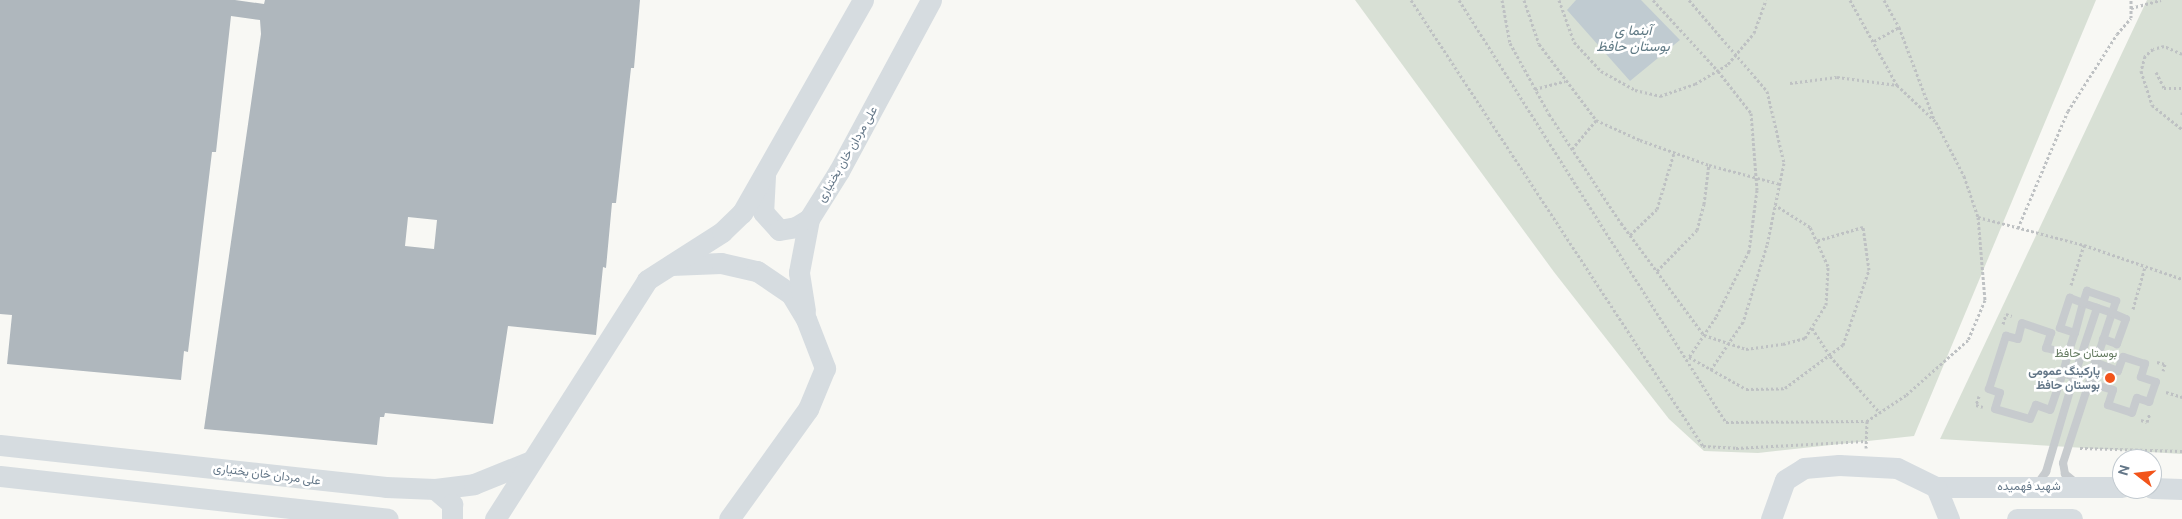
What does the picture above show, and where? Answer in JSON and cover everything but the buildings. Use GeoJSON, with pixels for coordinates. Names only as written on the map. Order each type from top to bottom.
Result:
{"type":"FeatureCollection","features":[{"type":"Feature","properties":{"kind":"main road"},"geometry":{"type":"LineString","coordinates":[[495,519],[647,280],[722,232],[742,213],[765,176],[863,0]]}},
{"type":"Feature","properties":{"kind":"main road","name":"علی مردان خان بختیاری"},"geometry":{"type":"LineString","coordinates":[[806,319],[799,272],[809,219],[839,171],[931,0]]}},
{"type":"Feature","properties":{"kind":"main road"},"geometry":{"type":"LineString","coordinates":[[765,176],[763,212],[779,230],[796,228],[809,219]]}},
{"type":"Feature","properties":{"kind":"main road"},"geometry":{"type":"LineString","coordinates":[[668,265],[721,263],[757,271],[791,294],[806,319],[825,368],[808,409],[729,519]]}},
{"type":"Feature","properties":{"kind":"main road","name":"علی مردان خان بختیاری"},"geometry":{"type":"LineString","coordinates":[[0,445],[347,483],[435,489],[474,484],[531,461]]}},
{"type":"Feature","properties":{"kind":"main road"},"geometry":{"type":"LineString","coordinates":[[1772,519],[1785,480],[1804,468],[1865,467],[1897,468],[1936,487],[1949,519]]}},
{"type":"Feature","properties":{"kind":"main road"},"geometry":{"type":"LineString","coordinates":[[0,476],[388,519]]}},
{"type":"Feature","properties":{"kind":"main road","name":"شهید فهمیده"},"geometry":{"type":"LineString","coordinates":[[1936,487],[2112,487]]}},
{"type":"Feature","properties":{"kind":"main road"},"geometry":{"type":"LineString","coordinates":[[2162,488],[2182,489]]}},
{"type":"Feature","properties":{"kind":"main road"},"geometry":{"type":"LineString","coordinates":[[435,489],[452,504],[452,519]]}},
{"type":"Feature","properties":{"kind":"main road"},"geometry":{"type":"LineString","coordinates":[[2017,519],[2072,519]]}},
{"type":"Feature","properties":{"kind":"lane"},"geometry":{"type":"LineString","coordinates":[[2068,354],[2046,348],[2051,333],[2022,323],[2018,340],[2006,336],[1989,389],[2000,393],[1995,409],[2030,419],[2036,405],[2050,410],[2075,333],[2087,291],[2116,301],[2063,463],[2065,474],[2080,486]]}},
{"type":"Feature","properties":{"kind":"lane"},"geometry":{"type":"LineString","coordinates":[[2075,333],[2060,328],[2070,298],[2126,319],[2117,344],[2103,339]]}},
{"type":"Feature","properties":{"kind":"lane"},"geometry":{"type":"LineString","coordinates":[[2030,486],[2042,480],[2046,472],[2096,308]]}},
{"type":"Feature","properties":{"kind":"lane"},"geometry":{"type":"LineString","coordinates":[[2089,383],[2113,390],[2108,405],[2132,413],[2137,398],[2149,402],[2156,382],[2140,377],[2145,364],[2123,357],[2118,371],[2095,362]]}},
{"type":"Feature","properties":{"kind":"lane"},"geometry":{"type":"LineString","coordinates":[[2062,374],[2074,377]]}},
{"type":"Feature","properties":{"kind":"path"},"geometry":{"type":"LineString","coordinates":[[1410,0],[1702,446],[1736,448],[1866,441]]}},
{"type":"Feature","properties":{"kind":"path"},"geometry":{"type":"LineString","coordinates":[[1459,0],[1726,422],[1867,421],[1906,395],[1968,340],[1985,300],[1978,217],[1964,176],[1936,122],[1899,27],[1884,0]]}},
{"type":"Feature","properties":{"kind":"path"},"geometry":{"type":"LineString","coordinates":[[1502,0],[1510,43],[1535,89],[1572,149],[1630,235],[1704,335],[1746,350],[1783,344],[1805,338],[1826,305],[1828,266],[1810,227],[1775,205]]}},
{"type":"Feature","properties":{"kind":"path"},"geometry":{"type":"LineString","coordinates":[[1524,0],[1539,44],[1596,120],[1674,153],[1756,179],[1780,184]]}},
{"type":"Feature","properties":{"kind":"path"},"geometry":{"type":"LineString","coordinates":[[1559,0],[1574,42],[1601,71],[1635,90],[1660,96],[1695,84],[1718,70],[1737,54],[1754,33],[1766,0]]}},
{"type":"Feature","properties":{"kind":"path"},"geometry":{"type":"LineString","coordinates":[[1653,0],[1718,70],[1751,113],[1756,179],[1749,252],[1704,335],[1689,357],[1710,371],[1746,389],[1785,388],[1843,345],[1869,270],[1862,227],[1816,241]]}},
{"type":"Feature","properties":{"kind":"path"},"geometry":{"type":"LineString","coordinates":[[1689,0],[1767,90],[1784,163],[1775,205],[1743,322],[1710,371]]}},
{"type":"Feature","properties":{"kind":"path"},"geometry":{"type":"LineString","coordinates":[[1850,0],[1897,85],[1936,122]]}},
{"type":"Feature","properties":{"kind":"path"},"geometry":{"type":"LineString","coordinates":[[2018,228],[2068,112],[2117,34],[2131,18],[2131,0]]}},
{"type":"Feature","properties":{"kind":"path"},"geometry":{"type":"LineString","coordinates":[[2131,8],[2161,0]]}},
{"type":"Feature","properties":{"kind":"path"},"geometry":{"type":"LineString","coordinates":[[1874,41],[1899,27]]}},
{"type":"Feature","properties":{"kind":"path"},"geometry":{"type":"LineString","coordinates":[[2182,54],[2164,46],[2153,49],[2145,56],[2141,71],[2152,105],[2182,129]]}},
{"type":"Feature","properties":{"kind":"path"},"geometry":{"type":"LineString","coordinates":[[2156,72],[2164,88],[2182,88]]}},
{"type":"Feature","properties":{"kind":"path"},"geometry":{"type":"LineString","coordinates":[[1790,83],[1837,77],[1897,85]]}},
{"type":"Feature","properties":{"kind":"path"},"geometry":{"type":"LineString","coordinates":[[1535,89],[1565,80]]}},
{"type":"Feature","properties":{"kind":"path"},"geometry":{"type":"LineString","coordinates":[[1572,149],[1596,120]]}},
{"type":"Feature","properties":{"kind":"path"},"geometry":{"type":"LineString","coordinates":[[1630,235],[1657,209],[1674,153]]}},
{"type":"Feature","properties":{"kind":"path"},"geometry":{"type":"LineString","coordinates":[[1657,271],[1697,230],[1704,204],[1709,165]]}},
{"type":"Feature","properties":{"kind":"path"},"geometry":{"type":"LineString","coordinates":[[1978,217],[2084,246],[2182,280]]}},
{"type":"Feature","properties":{"kind":"path"},"geometry":{"type":"LineString","coordinates":[[1812,328],[1830,356],[1880,413]]}},
{"type":"Feature","properties":{"kind":"path"},"geometry":{"type":"LineString","coordinates":[[2158,389],[2182,397]]}},
{"type":"Feature","properties":{"kind":"path"},"geometry":{"type":"LineString","coordinates":[[1865,467],[1867,421]]}},
{"type":"Feature","properties":{"kind":"path"},"geometry":{"type":"LineString","coordinates":[[2074,447],[2182,451]]}},
{"type":"Feature","properties":{"kind":"green space"},"geometry":{"type":"Polygon","coordinates":[[[1355,0],[2096,0],[1914,436],[1758,453],[1704,451],[1669,419],[1554,272],[1355,0]]]}},
{"type":"Feature","properties":{"kind":"green space","name":"بوستان حافظ"},"geometry":{"type":"Polygon","coordinates":[[[2147,0],[2182,0],[2182,454],[2162,453],[2162,449],[2112,450],[1940,439],[2147,0]]]}},
{"type":"Feature","properties":{"kind":"water","name":"آبنما ی بوستان حافظ"},"geometry":{"type":"Polygon","coordinates":[[[1576,0],[1641,0],[1680,40],[1630,81],[1567,10],[1576,0]]]}},
{"type":"Feature","properties":{"kind":"place","name":"پارکینگ عمومی بوستان حافظ"},"geometry":{"type":"Point","coordinates":[2110,378]}}]}
